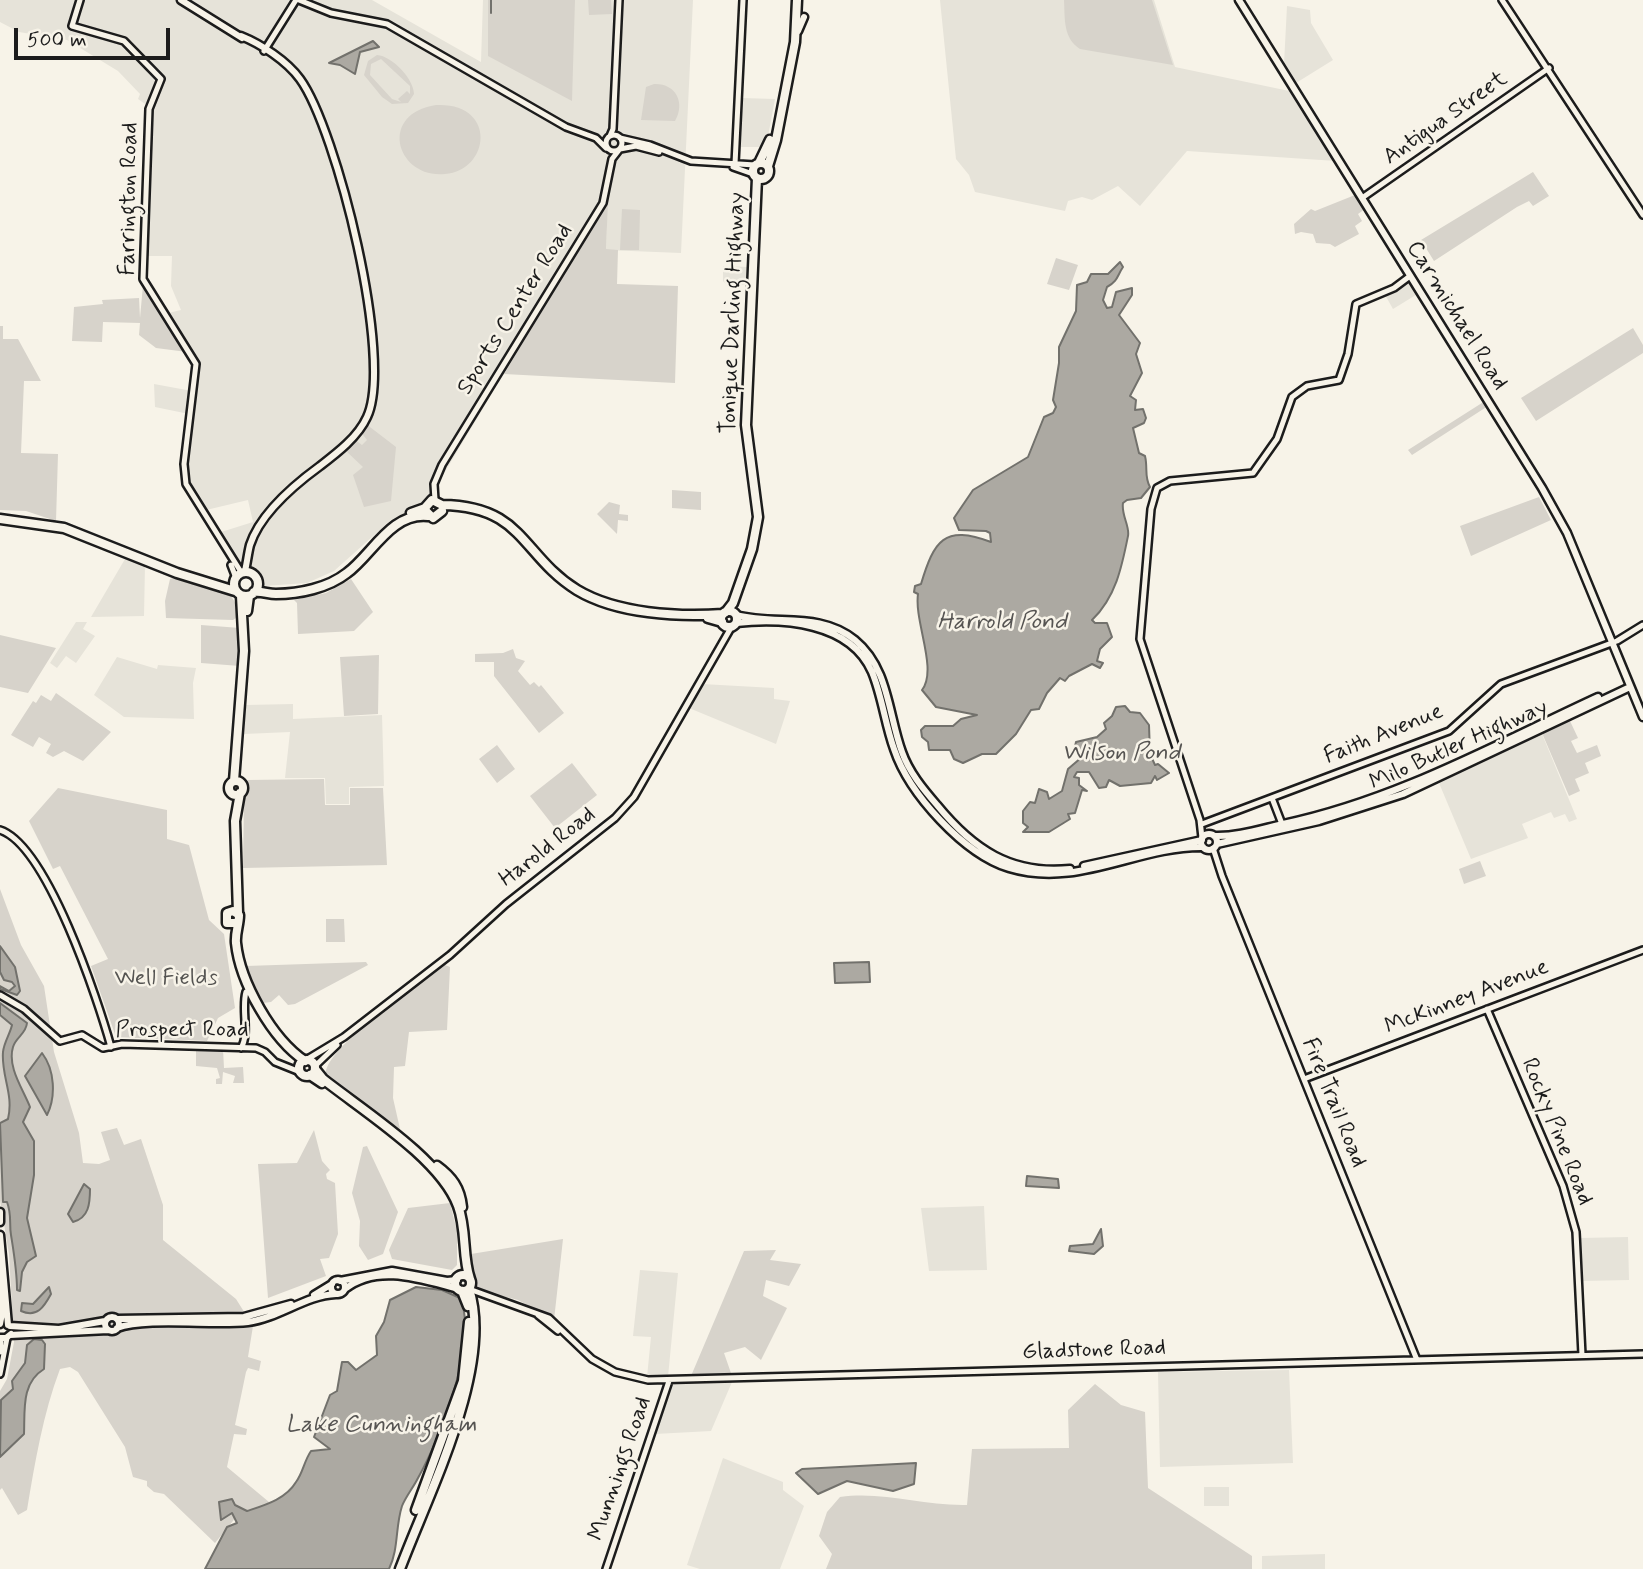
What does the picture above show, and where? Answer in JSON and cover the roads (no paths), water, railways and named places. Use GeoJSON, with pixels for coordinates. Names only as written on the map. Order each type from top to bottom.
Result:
{"type":"FeatureCollection","features":[{"type":"Feature","properties":{"kind":"highway"},"geometry":{"type":"LineString","coordinates":[[759,171],[776,140],[795,42],[796,0]]}},
{"type":"Feature","properties":{"kind":"highway"},"geometry":{"type":"LineString","coordinates":[[759,171],[775,123],[793,36],[796,0]]}},
{"type":"Feature","properties":{"kind":"highway","name":"Tonique Darling Highway"},"geometry":{"type":"LineString","coordinates":[[729,619],[752,549],[758,517],[746,425],[759,171]]}},
{"type":"Feature","properties":{"kind":"highway"},"geometry":{"type":"LineString","coordinates":[[1,519],[64,528],[179,574],[219,584],[245,584],[274,590],[327,580],[350,565],[390,525],[433,507],[468,511],[505,526],[563,583],[598,605],[631,613],[729,619]]}},
{"type":"Feature","properties":{"kind":"highway"},"geometry":{"type":"LineString","coordinates":[[247,610],[257,595],[279,594],[331,582],[350,571],[396,526],[433,507]]}},
{"type":"Feature","properties":{"kind":"highway"},"geometry":{"type":"LineString","coordinates":[[161,567],[167,579],[179,574]]}},
{"type":"Feature","properties":{"kind":"highway"},"geometry":{"type":"LineString","coordinates":[[245,584],[279,594]]}},
{"type":"Feature","properties":{"kind":"highway"},"geometry":{"type":"LineString","coordinates":[[237,781],[247,610],[245,584]]}},
{"type":"Feature","properties":{"kind":"highway"},"geometry":{"type":"LineString","coordinates":[[245,584],[237,781],[243,787],[236,794],[233,924],[247,986],[301,1066],[313,1070],[425,1159],[451,1190],[464,1226],[470,1330],[465,1374],[395,1569]]}},
{"type":"Feature","properties":{"kind":"highway"},"geometry":{"type":"LineString","coordinates":[[233,912],[225,917],[233,924],[246,992],[268,1027],[301,1066],[313,1070],[438,1178],[451,1199],[459,1223],[475,1335],[469,1384],[400,1569]]}},
{"type":"Feature","properties":{"kind":"highway"},"geometry":{"type":"LineString","coordinates":[[321,1059],[319,1070],[323,1079]]}},
{"type":"Feature","properties":{"kind":"main road"},"geometry":{"type":"LineString","coordinates":[[180,0],[263,50],[298,76],[310,96],[335,162],[371,307],[373,391],[369,415],[361,427],[264,519],[254,536],[245,584]]}},
{"type":"Feature","properties":{"kind":"main road","name":"Carmichael Road"},"geometry":{"type":"LineString","coordinates":[[1239,0],[1566,531],[1643,718]]}},
{"type":"Feature","properties":{"kind":"main road"},"geometry":{"type":"LineString","coordinates":[[795,42],[804,17]]}},
{"type":"Feature","properties":{"kind":"main road","name":"Milo Butler Highway"},"geometry":{"type":"LineString","coordinates":[[729,619],[815,622],[839,630],[858,644],[880,675],[901,750],[911,771],[961,834],[997,859],[1031,869],[1066,870],[1319,821],[1412,791],[1628,685]]}},
{"type":"Feature","properties":{"kind":"main road","name":"Milo Butler Highway"},"geometry":{"type":"LineString","coordinates":[[1208,842],[1342,810],[1412,786],[1628,685]]}},
{"type":"Feature","properties":{"kind":"main road"},"geometry":{"type":"LineString","coordinates":[[0,1212],[0,1222]]}},
{"type":"Feature","properties":{"kind":"main road"},"geometry":{"type":"LineString","coordinates":[[0,1235],[5,1337],[117,1328],[249,1322],[272,1316],[321,1296],[336,1294],[368,1278],[395,1276],[468,1288]]}},
{"type":"Feature","properties":{"kind":"main road"},"geometry":{"type":"LineString","coordinates":[[0,1265],[5,1325]]}},
{"type":"Feature","properties":{"kind":"main road"},"geometry":{"type":"LineString","coordinates":[[5,1325],[59,1329],[105,1321],[111,1317],[257,1316],[303,1300],[340,1280],[392,1271],[447,1281],[468,1288]]}},
{"type":"Feature","properties":{"kind":"main road"},"geometry":{"type":"LineString","coordinates":[[340,1280],[345,1289]]}},
{"type":"Feature","properties":{"kind":"main road"},"geometry":{"type":"LineString","coordinates":[[332,1284],[332,1290],[336,1294]]}},
{"type":"Feature","properties":{"kind":"main road"},"geometry":{"type":"LineString","coordinates":[[117,1319],[117,1328]]}},
{"type":"Feature","properties":{"kind":"main road"},"geometry":{"type":"LineString","coordinates":[[105,1321],[108,1330]]}},
{"type":"Feature","properties":{"kind":"street","name":"Farrington Road"},"geometry":{"type":"LineString","coordinates":[[80,0],[72,26],[124,41],[161,79],[149,109],[143,279],[196,364],[184,477],[194,502],[230,554],[245,584]]}},
{"type":"Feature","properties":{"kind":"street"},"geometry":{"type":"LineString","coordinates":[[263,50],[295,0],[387,23],[559,123],[596,138],[607,148],[645,147],[688,164],[759,171]]}},
{"type":"Feature","properties":{"kind":"street"},"geometry":{"type":"LineString","coordinates":[[307,0],[341,13]]}},
{"type":"Feature","properties":{"kind":"street","name":"Sports Center Road"},"geometry":{"type":"LineString","coordinates":[[599,209],[610,162],[607,148],[613,129],[619,0]]}},
{"type":"Feature","properties":{"kind":"street","name":"Sports Center Road"},"geometry":{"type":"LineString","coordinates":[[433,507],[438,467],[604,200],[613,158],[619,149],[619,0]]}},
{"type":"Feature","properties":{"kind":"street"},"geometry":{"type":"LineString","coordinates":[[735,164],[743,0]]}},
{"type":"Feature","properties":{"kind":"street"},"geometry":{"type":"LineString","coordinates":[[1502,0],[1643,215]]}},
{"type":"Feature","properties":{"kind":"street","name":"Antigua Street"},"geometry":{"type":"LineString","coordinates":[[1362,198],[1549,68]]}},
{"type":"Feature","properties":{"kind":"street"},"geometry":{"type":"LineString","coordinates":[[596,138],[619,137],[689,160],[735,164],[759,171]]}},
{"type":"Feature","properties":{"kind":"street"},"geometry":{"type":"LineString","coordinates":[[1208,842],[1140,639],[1151,509],[1157,488],[1170,481],[1253,473],[1277,439],[1292,397],[1305,387],[1332,384],[1340,378],[1356,304],[1394,288],[1410,276]]}},
{"type":"Feature","properties":{"kind":"street","name":"Harold Road"},"geometry":{"type":"LineString","coordinates":[[301,1066],[344,1037],[450,956],[506,904],[615,818],[634,797],[721,643],[729,619]]}},
{"type":"Feature","properties":{"kind":"street","name":"Faith Avenue"},"geometry":{"type":"LineString","coordinates":[[1201,822],[1449,731],[1501,684],[1611,643],[1643,625]]}},
{"type":"Feature","properties":{"kind":"street"},"geometry":{"type":"LineString","coordinates":[[1272,798],[1282,824]]}},
{"type":"Feature","properties":{"kind":"street"},"geometry":{"type":"LineString","coordinates":[[0,830],[14,836],[25,849],[71,933],[111,1046]]}},
{"type":"Feature","properties":{"kind":"street","name":"Fire Trail Road"},"geometry":{"type":"LineString","coordinates":[[1208,842],[1417,1360]]}},
{"type":"Feature","properties":{"kind":"street","name":"McKinney Avenue"},"geometry":{"type":"LineString","coordinates":[[1304,1079],[1643,950]]}},
{"type":"Feature","properties":{"kind":"street"},"geometry":{"type":"LineString","coordinates":[[241,1048],[244,1041],[242,1010],[246,992]]}},
{"type":"Feature","properties":{"kind":"street","name":"Prospect Road"},"geometry":{"type":"LineString","coordinates":[[0,995],[24,1009],[57,1040],[66,1041],[84,1035],[100,1047],[122,1044],[261,1049],[275,1062],[301,1066]]}},
{"type":"Feature","properties":{"kind":"street","name":"Rocky Pine Road"},"geometry":{"type":"LineString","coordinates":[[1487,1009],[1561,1182],[1576,1232],[1581,1355]]}},
{"type":"Feature","properties":{"kind":"street","name":"Harold Road"},"geometry":{"type":"LineString","coordinates":[[313,1070],[344,1037]]}},
{"type":"Feature","properties":{"kind":"street","name":"Gladstone Road"},"geometry":{"type":"LineString","coordinates":[[468,1288],[537,1314],[593,1359],[615,1371],[644,1380],[1643,1354]]}},
{"type":"Feature","properties":{"kind":"street"},"geometry":{"type":"LineString","coordinates":[[0,1352],[5,1337]]}},
{"type":"Feature","properties":{"kind":"street"},"geometry":{"type":"LineString","coordinates":[[0,1374],[5,1337]]}},
{"type":"Feature","properties":{"kind":"street","name":"Munnings Road"},"geometry":{"type":"LineString","coordinates":[[606,1569],[669,1381]]}},
{"type":"Feature","properties":{"kind":"water"},"geometry":{"type":"Polygon","coordinates":[[[373,41],[379,47],[360,52],[355,74],[340,65],[329,63],[373,41]]]}},
{"type":"Feature","properties":{"kind":"water","name":"Harrold Pond"},"geometry":{"type":"Polygon","coordinates":[[[1120,262],[1123,267],[1107,287],[1103,300],[1107,308],[1112,307],[1116,292],[1132,288],[1132,295],[1119,315],[1140,343],[1136,354],[1142,373],[1130,396],[1136,400],[1135,410],[1143,409],[1146,418],[1144,423],[1133,428],[1139,453],[1145,456],[1150,487],[1141,498],[1123,503],[1128,532],[1120,570],[1107,601],[1092,620],[1095,623],[1107,623],[1112,637],[1100,649],[1097,661],[1103,663],[1100,668],[1092,664],[1065,681],[1060,678],[1047,693],[1039,709],[1031,710],[1016,734],[996,754],[982,754],[963,763],[954,759],[950,750],[929,750],[928,742],[922,737],[921,730],[925,726],[953,726],[961,719],[977,715],[936,707],[922,690],[928,670],[915,586],[921,584],[936,547],[943,540],[962,535],[991,542],[990,533],[986,531],[959,530],[954,518],[973,490],[1028,457],[1044,417],[1053,413],[1056,407],[1053,400],[1059,347],[1076,311],[1077,285],[1087,282],[1091,274],[1108,274],[1120,262]]]}},
{"type":"Feature","properties":{"kind":"water","name":"Wilson Pond"},"geometry":{"type":"Polygon","coordinates":[[[1125,706],[1130,712],[1140,713],[1149,725],[1150,754],[1155,765],[1158,764],[1169,773],[1157,780],[1155,776],[1151,783],[1120,786],[1109,780],[1106,787],[1099,788],[1089,772],[1077,772],[1074,777],[1079,778],[1079,785],[1087,791],[1082,790],[1075,813],[1068,814],[1070,819],[1049,832],[1023,832],[1028,827],[1023,823],[1023,811],[1030,802],[1035,803],[1039,789],[1047,792],[1049,799],[1062,791],[1068,769],[1082,757],[1082,751],[1074,751],[1076,742],[1097,737],[1106,729],[1104,723],[1112,716],[1116,707],[1125,706]]]}},
{"type":"Feature","properties":{"kind":"water"},"geometry":{"type":"Polygon","coordinates":[[[0,946],[15,967],[20,991],[17,995],[0,989],[0,986],[9,991],[15,986],[4,980],[0,972],[0,946]]]}},
{"type":"Feature","properties":{"kind":"water"},"geometry":{"type":"Polygon","coordinates":[[[869,962],[870,982],[835,983],[834,963],[869,962]]]}},
{"type":"Feature","properties":{"kind":"water"},"geometry":{"type":"Polygon","coordinates":[[[0,1003],[27,1023],[14,1044],[12,1062],[30,1107],[23,1122],[34,1141],[34,1175],[27,1218],[36,1256],[27,1262],[22,1272],[20,1291],[17,1290],[9,1211],[7,1202],[3,1202],[0,1123],[8,1119],[9,1101],[3,1052],[12,1025],[0,1015],[0,1003]]]}},
{"type":"Feature","properties":{"kind":"water"},"geometry":{"type":"Polygon","coordinates":[[[42,1053],[50,1067],[53,1084],[47,1115],[25,1076],[42,1053]]]}},
{"type":"Feature","properties":{"kind":"water"},"geometry":{"type":"Polygon","coordinates":[[[1027,1176],[1058,1179],[1059,1188],[1026,1186],[1027,1176]]]}},
{"type":"Feature","properties":{"kind":"water"},"geometry":{"type":"Polygon","coordinates":[[[84,1184],[90,1189],[88,1209],[82,1217],[73,1222],[68,1214],[84,1184]]]}},
{"type":"Feature","properties":{"kind":"water"},"geometry":{"type":"Polygon","coordinates":[[[1101,1229],[1103,1246],[1094,1254],[1069,1251],[1070,1246],[1093,1244],[1101,1229]]]}},
{"type":"Feature","properties":{"kind":"water"},"geometry":{"type":"Polygon","coordinates":[[[49,1287],[51,1294],[39,1310],[31,1313],[21,1311],[22,1303],[33,1304],[49,1287]]]}},
{"type":"Feature","properties":{"kind":"water","name":"Lake Cunningham"},"geometry":{"type":"Polygon","coordinates":[[[416,1287],[442,1290],[460,1298],[465,1316],[465,1338],[454,1389],[437,1439],[402,1506],[389,1569],[205,1569],[227,1527],[237,1523],[232,1513],[221,1520],[219,1502],[232,1499],[235,1505],[247,1511],[274,1501],[292,1488],[311,1451],[330,1449],[314,1437],[330,1395],[337,1391],[342,1362],[348,1362],[356,1370],[377,1355],[376,1336],[384,1322],[390,1300],[416,1287]]]}},
{"type":"Feature","properties":{"kind":"water"},"geometry":{"type":"Polygon","coordinates":[[[34,1339],[42,1340],[45,1344],[44,1369],[28,1389],[24,1434],[0,1457],[1,1400],[13,1389],[12,1381],[25,1363],[27,1345],[34,1339]]]}},
{"type":"Feature","properties":{"kind":"water"},"geometry":{"type":"Polygon","coordinates":[[[916,1463],[914,1484],[893,1491],[847,1481],[818,1494],[796,1473],[802,1469],[916,1463]]]}},
{"type":"Feature","properties":{"kind":"waterway"},"geometry":{"type":"LineString","coordinates":[[491,0],[491,13]]}},
{"type":"Feature","properties":{"kind":"park label","name":"Well Fields"},"geometry":{"type":"Point","coordinates":[166,979]}}]}
